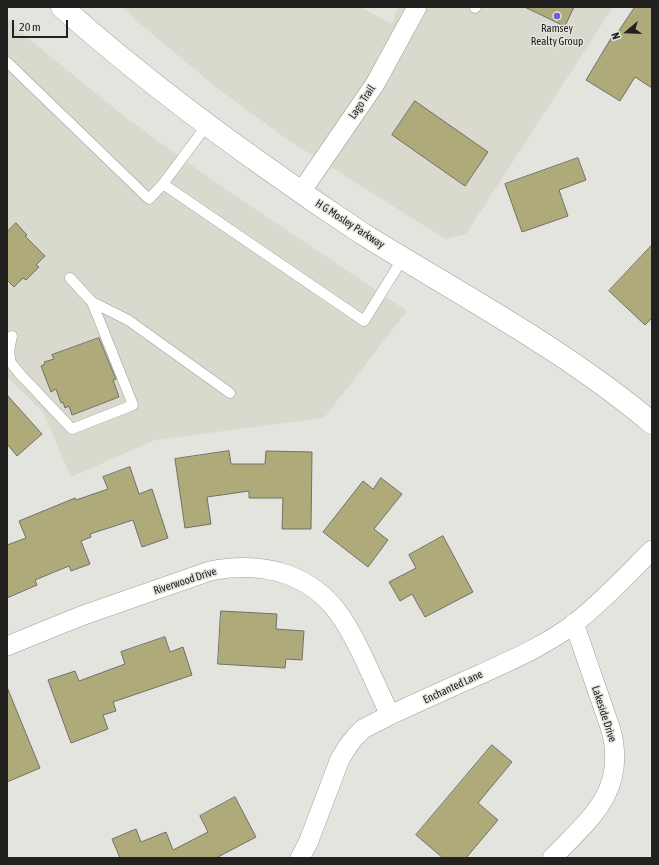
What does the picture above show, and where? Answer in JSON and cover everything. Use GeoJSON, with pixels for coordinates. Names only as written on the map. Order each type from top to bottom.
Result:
{"type":"FeatureCollection","features":[{"type":"Feature","properties":{"kind":"main road","name":"H G Mosley Parkway"},"geometry":{"type":"LineString","coordinates":[[62,7],[144,76],[207,125],[301,192],[363,234],[567,359],[626,401],[652,423]]}},
{"type":"Feature","properties":{"kind":"street","name":"Lago Trail"},"geometry":{"type":"LineString","coordinates":[[301,192],[375,84],[417,7]]}},
{"type":"Feature","properties":{"kind":"street","name":"Enchanted Lane"},"geometry":{"type":"LineString","coordinates":[[300,858],[308,843],[340,759],[348,746],[363,729],[390,715],[532,650],[574,623],[608,594],[652,550]]}},
{"type":"Feature","properties":{"kind":"street","name":"Riverwood Drive"},"geometry":{"type":"LineString","coordinates":[[7,646],[80,616],[210,571],[236,567],[259,568],[282,573],[302,581],[318,591],[330,602],[355,637],[390,715]]}},
{"type":"Feature","properties":{"kind":"street","name":"Lakeside Drive"},"geometry":{"type":"LineString","coordinates":[[552,858],[595,813],[608,792],[615,770],[615,750],[611,730],[574,623]]}},
{"type":"Feature","properties":{"kind":"lane"},"geometry":{"type":"LineString","coordinates":[[7,62],[148,199],[163,184],[207,125]]}},
{"type":"Feature","properties":{"kind":"lane"},"geometry":{"type":"LineString","coordinates":[[163,184],[364,321],[403,258]]}},
{"type":"Feature","properties":{"kind":"lane"},"geometry":{"type":"LineString","coordinates":[[12,336],[8,351],[11,362],[20,374],[72,428],[133,405],[92,302],[70,278]]}},
{"type":"Feature","properties":{"kind":"lane"},"geometry":{"type":"LineString","coordinates":[[92,302],[128,320],[230,393]]}},
{"type":"Feature","properties":{"kind":"shaded area"},"geometry":{"type":"Polygon","coordinates":[[[122,7],[361,7],[392,24],[398,7],[613,7],[466,234],[445,239],[288,140],[217,88],[122,7]]]}},
{"type":"Feature","properties":{"kind":"shaded area"},"geometry":{"type":"Polygon","coordinates":[[[7,18],[29,39],[124,116],[212,180],[407,311],[324,418],[155,440],[71,477],[43,412],[7,377],[7,18]]]}},
{"type":"Feature","properties":{"kind":"building","name":"Ramsey Realty Group"},"geometry":{"type":"Polygon","coordinates":[[[525,7],[574,7],[565,26],[525,7]]]}},
{"type":"Feature","properties":{"kind":"building"},"geometry":{"type":"Polygon","coordinates":[[[635,7],[652,7],[652,88],[635,77],[620,101],[586,80],[613,35],[615,36],[635,7]]]}},
{"type":"Feature","properties":{"kind":"building"},"geometry":{"type":"Polygon","coordinates":[[[415,101],[488,152],[465,186],[392,135],[415,101]]]}},
{"type":"Feature","properties":{"kind":"building"},"geometry":{"type":"Polygon","coordinates":[[[578,158],[586,180],[559,190],[568,216],[522,232],[505,184],[578,158]]]}},
{"type":"Feature","properties":{"kind":"building"},"geometry":{"type":"Polygon","coordinates":[[[16,223],[27,235],[25,236],[45,256],[36,265],[39,267],[26,280],[23,278],[14,287],[7,280],[7,232],[16,223]]]}},
{"type":"Feature","properties":{"kind":"building"},"geometry":{"type":"Polygon","coordinates":[[[652,245],[652,318],[645,325],[609,291],[652,245]]]}},
{"type":"Feature","properties":{"kind":"building"},"geometry":{"type":"Polygon","coordinates":[[[99,338],[116,379],[113,380],[119,397],[72,415],[69,406],[65,408],[63,402],[61,403],[56,389],[51,392],[41,366],[45,364],[44,362],[54,359],[52,355],[99,338]]]}},
{"type":"Feature","properties":{"kind":"building"},"geometry":{"type":"Polygon","coordinates":[[[7,395],[42,434],[17,456],[7,444],[7,395]]]}},
{"type":"Feature","properties":{"kind":"building"},"geometry":{"type":"Polygon","coordinates":[[[229,451],[231,464],[265,464],[266,451],[312,452],[311,529],[282,529],[283,498],[249,498],[249,491],[207,497],[211,524],[185,528],[175,459],[229,451]]]}},
{"type":"Feature","properties":{"kind":"building"},"geometry":{"type":"Polygon","coordinates":[[[130,467],[139,494],[152,489],[168,538],[142,547],[133,520],[90,534],[91,537],[81,541],[90,564],[71,571],[69,566],[35,580],[37,585],[7,598],[7,545],[26,538],[19,521],[75,498],[76,500],[108,489],[103,477],[130,467]]]}},
{"type":"Feature","properties":{"kind":"building"},"geometry":{"type":"Polygon","coordinates":[[[381,478],[402,494],[374,529],[388,540],[368,567],[323,532],[363,481],[373,489],[381,478]]]}},
{"type":"Feature","properties":{"kind":"building"},"geometry":{"type":"Polygon","coordinates":[[[443,536],[473,592],[425,617],[412,594],[400,601],[389,582],[416,568],[409,555],[443,536]]]}},
{"type":"Feature","properties":{"kind":"building"},"geometry":{"type":"Polygon","coordinates":[[[221,611],[277,614],[276,629],[304,631],[302,660],[286,659],[285,668],[218,664],[221,611]]]}},
{"type":"Feature","properties":{"kind":"building"},"geometry":{"type":"Polygon","coordinates":[[[165,637],[170,652],[183,647],[192,675],[113,702],[116,711],[103,715],[108,729],[71,743],[48,680],[75,671],[79,681],[125,664],[121,652],[165,637]]]}},
{"type":"Feature","properties":{"kind":"building"},"geometry":{"type":"Polygon","coordinates":[[[7,687],[40,768],[7,782],[7,687]]]}},
{"type":"Feature","properties":{"kind":"building"},"geometry":{"type":"Polygon","coordinates":[[[492,745],[512,762],[478,803],[498,820],[466,858],[443,858],[416,835],[492,745]]]}},
{"type":"Feature","properties":{"kind":"building"},"geometry":{"type":"Polygon","coordinates":[[[235,797],[256,837],[216,858],[120,858],[112,839],[136,829],[141,842],[166,832],[173,850],[208,832],[200,816],[235,797]]]}},
{"type":"Feature","properties":{"kind":"place","name":"Ramsey Realty Group"},"geometry":{"type":"Point","coordinates":[557,16]}}]}
